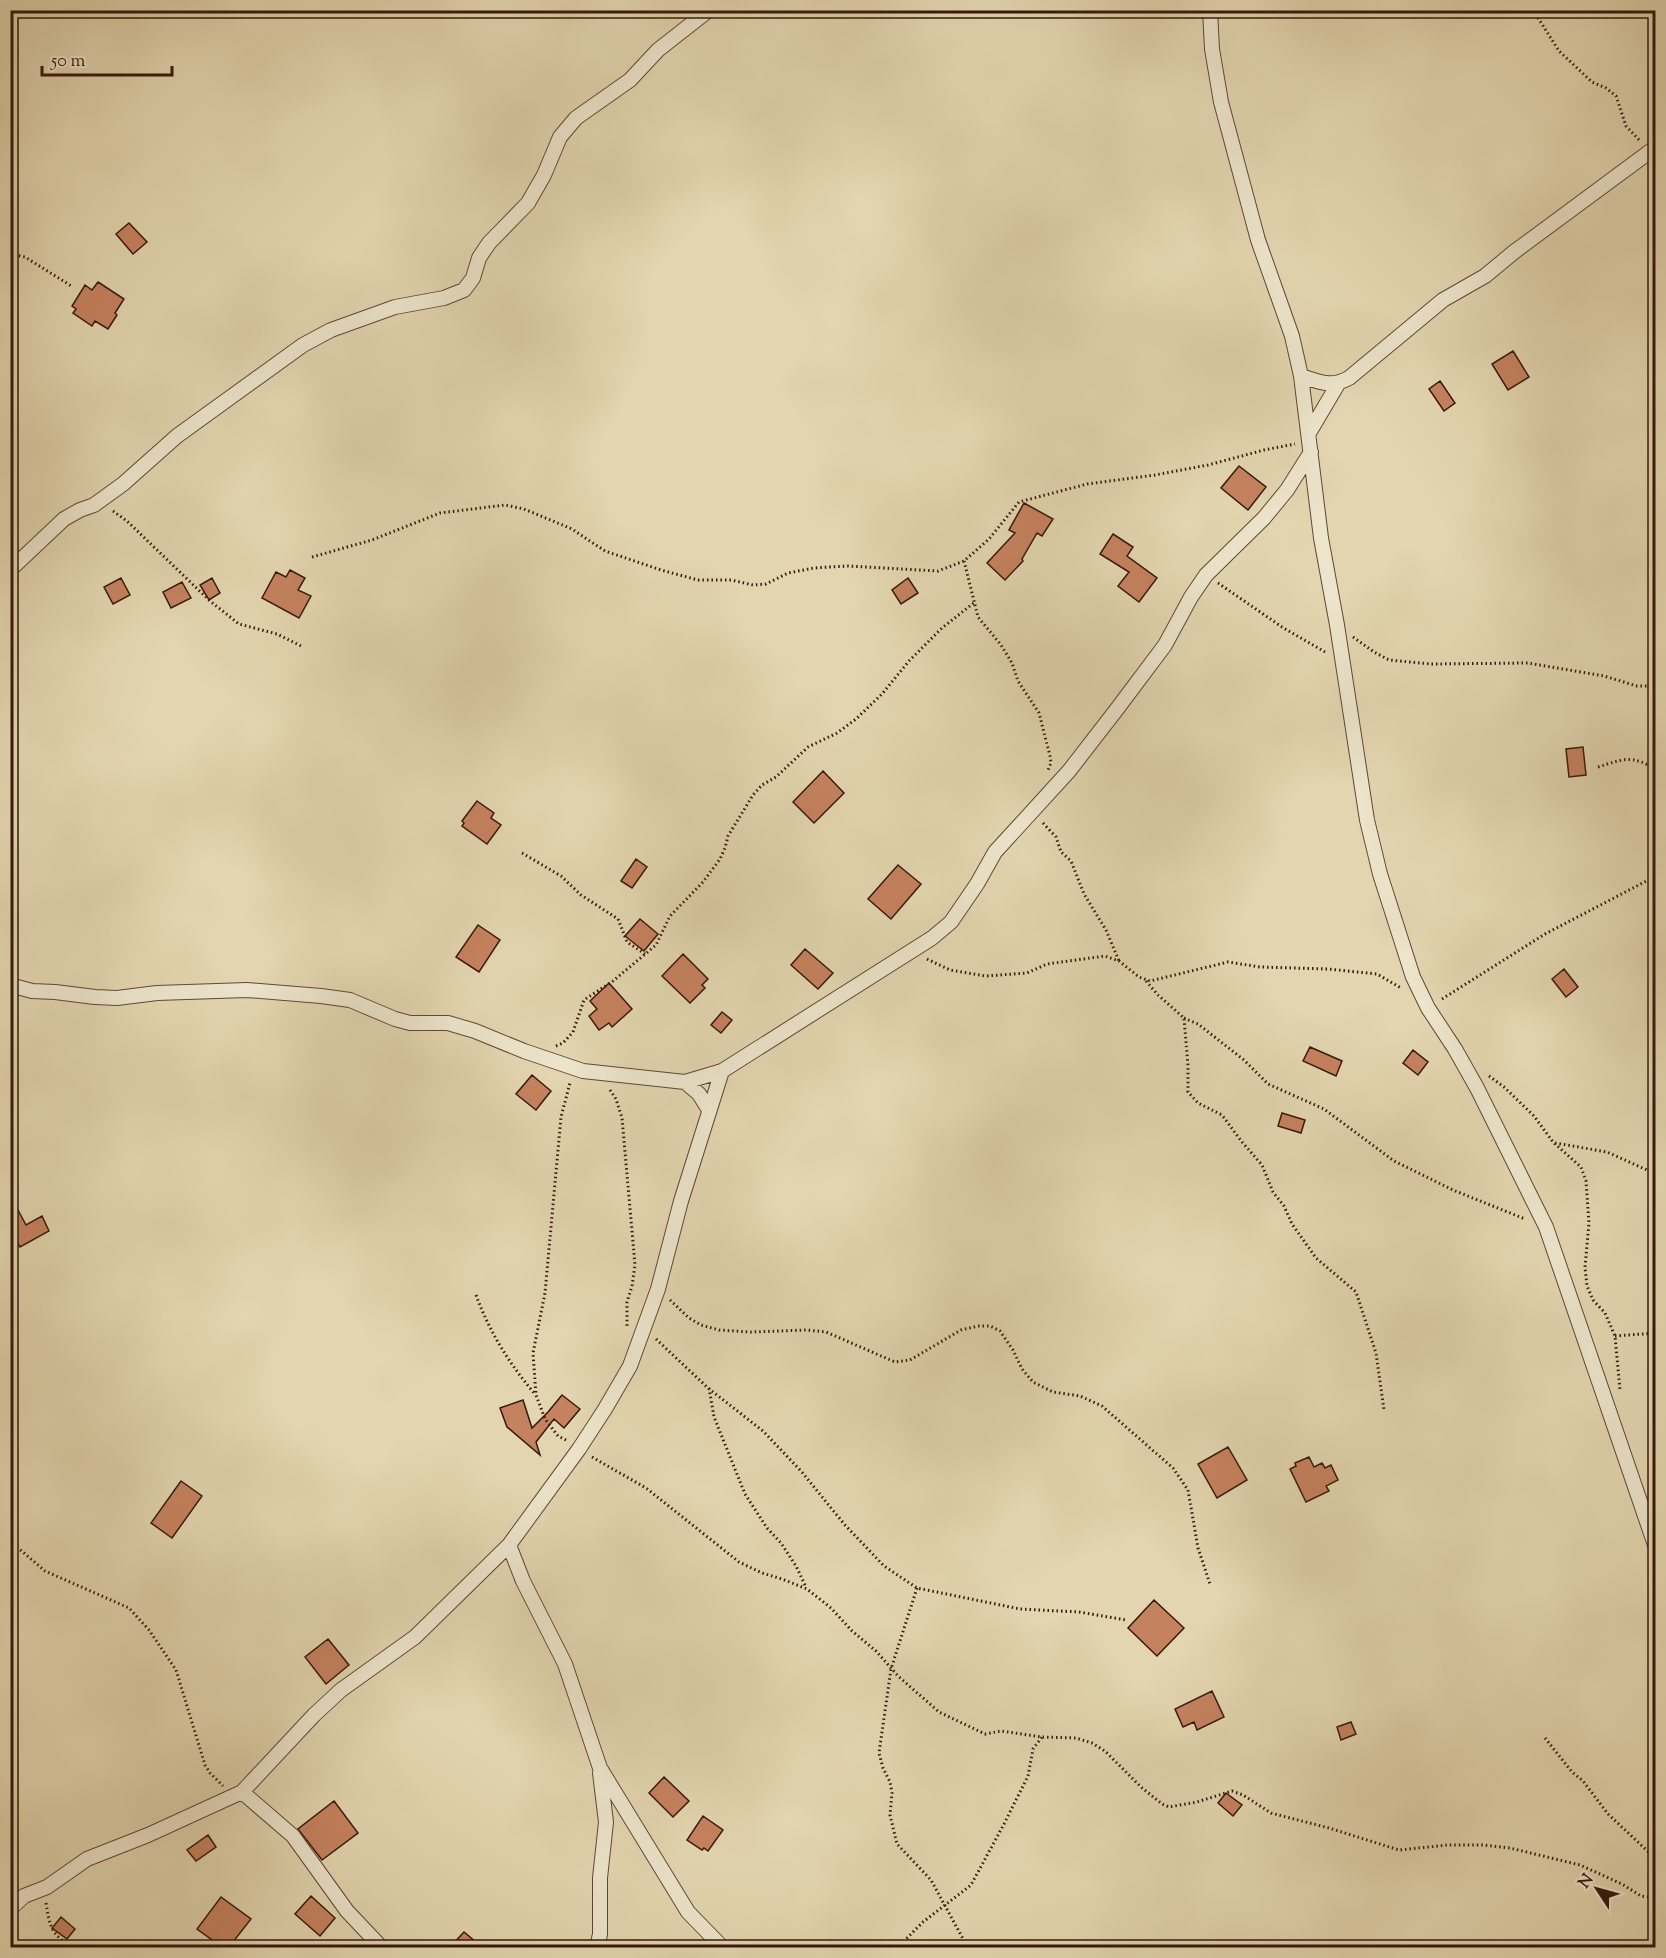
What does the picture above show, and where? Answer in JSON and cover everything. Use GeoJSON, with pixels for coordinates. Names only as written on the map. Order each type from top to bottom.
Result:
{"type":"FeatureCollection","features":[{"type":"Feature","properties":{"kind":"street"},"geometry":{"type":"LineString","coordinates":[[10,570],[64,519],[94,505],[123,484],[177,436],[303,345],[331,330],[395,307],[444,298],[464,290],[489,243],[528,203],[544,175],[560,137],[576,118],[630,80],[658,50],[709,10]]}},
{"type":"Feature","properties":{"kind":"street"},"geometry":{"type":"LineString","coordinates":[[1210,10],[1212,49],[1221,102],[1258,240],[1292,336],[1301,376],[1321,538],[1343,662],[1357,763],[1380,874],[1420,993],[1477,1088],[1546,1227],[1656,1548]]}},
{"type":"Feature","properties":{"kind":"street"},"geometry":{"type":"LineString","coordinates":[[1301,376],[1326,384],[1338,384],[1349,378],[1443,300],[1485,276],[1653,148]]}},
{"type":"Feature","properties":{"kind":"street"},"geometry":{"type":"LineString","coordinates":[[10,985],[32,991],[117,998],[157,993],[247,990],[350,1000],[410,1023],[448,1023],[574,1069],[685,1082],[722,1071],[911,952],[951,922],[995,852],[1069,771],[1165,645],[1191,597],[1206,575],[1264,518],[1287,490],[1338,384]]}},
{"type":"Feature","properties":{"kind":"street"},"geometry":{"type":"LineString","coordinates":[[10,1908],[24,1896],[47,1887],[87,1859],[148,1835],[237,1794],[341,1690],[415,1637],[509,1545],[579,1449],[630,1366],[658,1289],[681,1201],[722,1071]]}},
{"type":"Feature","properties":{"kind":"street"},"geometry":{"type":"LineString","coordinates":[[685,1082],[699,1094],[709,1110]]}},
{"type":"Feature","properties":{"kind":"street"},"geometry":{"type":"LineString","coordinates":[[509,1545],[523,1581],[565,1664],[600,1768],[606,1822],[600,1878],[600,1934],[597,1947]]}},
{"type":"Feature","properties":{"kind":"street"},"geometry":{"type":"LineString","coordinates":[[600,1768],[688,1912],[723,1947]]}},
{"type":"Feature","properties":{"kind":"street"},"geometry":{"type":"LineString","coordinates":[[237,1794],[293,1836],[347,1911],[382,1947]]}},
{"type":"Feature","properties":{"kind":"path"},"geometry":{"type":"LineString","coordinates":[[1533,10],[1559,51],[1592,82],[1606,88],[1616,96],[1626,126],[1638,139],[1653,148]]}},
{"type":"Feature","properties":{"kind":"path"},"geometry":{"type":"LineString","coordinates":[[10,254],[25,257],[73,287]]}},
{"type":"Feature","properties":{"kind":"path"},"geometry":{"type":"LineString","coordinates":[[312,556],[372,540],[440,513],[505,505],[524,509],[572,529],[605,551],[698,580],[731,580],[753,585],[766,584],[788,573],[813,568],[847,566],[938,571],[964,561],[989,539],[1019,502],[1087,484],[1155,475],[1310,442]]}},
{"type":"Feature","properties":{"kind":"path"},"geometry":{"type":"LineString","coordinates":[[94,505],[111,509],[127,521],[210,602],[239,624],[277,634],[303,647]]}},
{"type":"Feature","properties":{"kind":"path"},"geometry":{"type":"LineString","coordinates":[[964,561],[978,617],[1001,645],[1012,663],[1018,681],[1039,713],[1050,763],[1044,776]]}},
{"type":"Feature","properties":{"kind":"path"},"geometry":{"type":"LineString","coordinates":[[1206,575],[1282,627],[1343,662]]}},
{"type":"Feature","properties":{"kind":"path"},"geometry":{"type":"LineString","coordinates":[[550,1048],[563,1043],[573,1032],[584,1000],[613,981],[656,945],[670,916],[703,882],[720,859],[728,836],[753,795],[762,785],[776,777],[808,747],[837,733],[856,718],[882,694],[909,661],[942,628],[975,602]]}},
{"type":"Feature","properties":{"kind":"path"},"geometry":{"type":"LineString","coordinates":[[1337,626],[1389,660],[1431,664],[1528,663],[1604,676],[1637,686],[1656,686]]}},
{"type":"Feature","properties":{"kind":"path"},"geometry":{"type":"LineString","coordinates":[[1598,767],[1635,759],[1656,770]]}},
{"type":"Feature","properties":{"kind":"path"},"geometry":{"type":"LineString","coordinates":[[1034,809],[1041,821],[1056,837],[1061,852],[1071,861],[1083,894],[1106,930],[1119,961]]}},
{"type":"Feature","properties":{"kind":"path"},"geometry":{"type":"LineString","coordinates":[[522,853],[561,876],[581,895],[618,919],[627,942],[645,954]]}},
{"type":"Feature","properties":{"kind":"path"},"geometry":{"type":"LineString","coordinates":[[1428,1008],[1545,934],[1656,876]]}},
{"type":"Feature","properties":{"kind":"path"},"geometry":{"type":"LineString","coordinates":[[911,952],[950,970],[986,976],[1027,973],[1047,964],[1105,956],[1119,961],[1144,980],[1184,1018],[1198,1024],[1244,1060],[1268,1084],[1324,1108],[1394,1161],[1453,1190],[1546,1227]]}},
{"type":"Feature","properties":{"kind":"path"},"geometry":{"type":"LineString","coordinates":[[1144,980],[1228,962],[1260,967],[1328,969],[1377,974],[1398,987],[1420,993]]}},
{"type":"Feature","properties":{"kind":"path"},"geometry":{"type":"LineString","coordinates":[[1184,1018],[1188,1092],[1198,1103],[1222,1115],[1262,1165],[1273,1192],[1316,1258],[1356,1292],[1376,1353],[1384,1410]]}},
{"type":"Feature","properties":{"kind":"path"},"geometry":{"type":"LineString","coordinates":[[574,1069],[561,1117],[545,1293],[533,1353],[536,1395],[545,1419],[558,1436],[645,1488],[739,1562],[807,1589],[831,1608],[852,1631],[876,1651],[891,1669],[939,1712],[967,1727],[985,1734],[1001,1731],[1042,1737],[1076,1738],[1092,1743],[1105,1751],[1141,1787],[1169,1808],[1232,1791],[1243,1795],[1271,1813],[1399,1850],[1448,1845],[1510,1848],[1580,1865],[1616,1881],[1641,1896],[1656,1898]]}},
{"type":"Feature","properties":{"kind":"path"},"geometry":{"type":"LineString","coordinates":[[595,1071],[616,1099],[624,1138],[635,1265],[627,1302],[627,1335]]}},
{"type":"Feature","properties":{"kind":"path"},"geometry":{"type":"LineString","coordinates":[[1488,1075],[1534,1116],[1553,1143],[1581,1167],[1586,1181],[1589,1223],[1585,1267],[1587,1286],[1593,1300],[1605,1313],[1615,1336],[1620,1393]]}},
{"type":"Feature","properties":{"kind":"path"},"geometry":{"type":"LineString","coordinates":[[1553,1143],[1607,1152],[1656,1174]]}},
{"type":"Feature","properties":{"kind":"path"},"geometry":{"type":"LineString","coordinates":[[658,1289],[689,1318],[701,1325],[719,1330],[751,1332],[807,1330],[826,1332],[895,1362],[910,1360],[961,1330],[990,1326],[999,1331],[1013,1350],[1022,1370],[1032,1382],[1053,1392],[1080,1396],[1101,1406],[1173,1468],[1188,1490],[1198,1548],[1210,1584]]}},
{"type":"Feature","properties":{"kind":"path"},"geometry":{"type":"LineString","coordinates":[[476,1295],[482,1312],[505,1353],[536,1395]]}},
{"type":"Feature","properties":{"kind":"path"},"geometry":{"type":"LineString","coordinates":[[645,1327],[708,1388],[763,1431],[884,1566],[916,1588],[1020,1609],[1079,1612],[1126,1620]]}},
{"type":"Feature","properties":{"kind":"path"},"geometry":{"type":"LineString","coordinates":[[1615,1336],[1656,1333]]}},
{"type":"Feature","properties":{"kind":"path"},"geometry":{"type":"LineString","coordinates":[[708,1388],[714,1417],[745,1494],[767,1528],[781,1543],[807,1589]]}},
{"type":"Feature","properties":{"kind":"path"},"geometry":{"type":"LineString","coordinates":[[10,1541],[45,1571],[129,1608],[149,1630],[176,1670],[205,1765],[210,1773],[237,1794]]}},
{"type":"Feature","properties":{"kind":"path"},"geometry":{"type":"LineString","coordinates":[[916,1588],[891,1669],[879,1753],[890,1782],[892,1793],[890,1815],[897,1844],[931,1880],[968,1947]]}},
{"type":"Feature","properties":{"kind":"path"},"geometry":{"type":"LineString","coordinates":[[897,1947],[923,1922],[971,1884],[1028,1776],[1033,1749],[1042,1737]]}},
{"type":"Feature","properties":{"kind":"path"},"geometry":{"type":"LineString","coordinates":[[1545,1738],[1608,1814],[1656,1859]]}},
{"type":"Feature","properties":{"kind":"path"},"geometry":{"type":"LineString","coordinates":[[47,1887],[45,1904],[51,1929],[56,1937],[72,1947]]}},
{"type":"Feature","properties":{"kind":"building"},"geometry":{"type":"Polygon","coordinates":[[[129,223],[147,242],[133,254],[116,234],[129,223]]]}},
{"type":"Feature","properties":{"kind":"building"},"geometry":{"type":"Polygon","coordinates":[[[98,282],[124,299],[108,329],[95,321],[92,326],[73,313],[76,309],[72,306],[85,285],[92,290],[98,282]]]}},
{"type":"Feature","properties":{"kind":"building"},"geometry":{"type":"Polygon","coordinates":[[[1513,351],[1529,377],[1508,390],[1492,364],[1513,351]]]}},
{"type":"Feature","properties":{"kind":"building"},"geometry":{"type":"Polygon","coordinates":[[[1440,381],[1455,403],[1444,411],[1429,389],[1440,381]]]}},
{"type":"Feature","properties":{"kind":"building"},"geometry":{"type":"Polygon","coordinates":[[[1239,466],[1266,487],[1248,510],[1221,488],[1239,466]]]}},
{"type":"Feature","properties":{"kind":"building"},"geometry":{"type":"Polygon","coordinates":[[[1024,503],[1053,519],[1042,536],[1037,533],[1023,561],[1005,580],[987,563],[1015,533],[1009,530],[1024,503]]]}},
{"type":"Feature","properties":{"kind":"building"},"geometry":{"type":"Polygon","coordinates":[[[1113,534],[1133,547],[1127,556],[1157,578],[1139,602],[1118,586],[1129,572],[1100,554],[1113,534]]]}},
{"type":"Feature","properties":{"kind":"building"},"geometry":{"type":"Polygon","coordinates":[[[290,570],[305,578],[298,590],[311,596],[299,618],[262,598],[276,572],[286,577],[290,570]]]}},
{"type":"Feature","properties":{"kind":"building"},"geometry":{"type":"Polygon","coordinates":[[[121,578],[130,595],[113,604],[104,587],[121,578]]]}},
{"type":"Feature","properties":{"kind":"building"},"geometry":{"type":"Polygon","coordinates":[[[212,578],[220,593],[209,600],[200,585],[212,578]]]}},
{"type":"Feature","properties":{"kind":"building"},"geometry":{"type":"Polygon","coordinates":[[[908,578],[918,593],[901,604],[892,590],[908,578]]]}},
{"type":"Feature","properties":{"kind":"building"},"geometry":{"type":"Polygon","coordinates":[[[182,582],[191,598],[171,608],[163,592],[182,582]]]}},
{"type":"Feature","properties":{"kind":"building"},"geometry":{"type":"Polygon","coordinates":[[[1583,747],[1586,775],[1569,777],[1566,749],[1583,747]]]}},
{"type":"Feature","properties":{"kind":"building"},"geometry":{"type":"Polygon","coordinates":[[[823,771],[844,793],[814,823],[793,802],[823,771]]]}},
{"type":"Feature","properties":{"kind":"building"},"geometry":{"type":"Polygon","coordinates":[[[477,801],[494,813],[491,818],[501,825],[487,844],[462,826],[464,823],[462,821],[477,801]]]}},
{"type":"Feature","properties":{"kind":"building"},"geometry":{"type":"Polygon","coordinates":[[[636,859],[647,867],[632,888],[621,881],[636,859]]]}},
{"type":"Feature","properties":{"kind":"building"},"geometry":{"type":"Polygon","coordinates":[[[898,865],[921,884],[891,919],[868,899],[898,865]]]}},
{"type":"Feature","properties":{"kind":"building"},"geometry":{"type":"Polygon","coordinates":[[[640,919],[658,934],[644,951],[625,936],[640,919]]]}},
{"type":"Feature","properties":{"kind":"building"},"geometry":{"type":"Polygon","coordinates":[[[478,925],[500,940],[479,972],[456,957],[478,925]]]}},
{"type":"Feature","properties":{"kind":"building"},"geometry":{"type":"Polygon","coordinates":[[[805,949],[833,973],[818,989],[791,965],[805,949]]]}},
{"type":"Feature","properties":{"kind":"building"},"geometry":{"type":"Polygon","coordinates":[[[683,954],[708,979],[702,985],[705,988],[690,1003],[662,976],[683,954]]]}},
{"type":"Feature","properties":{"kind":"building"},"geometry":{"type":"Polygon","coordinates":[[[1564,969],[1578,987],[1566,997],[1552,979],[1564,969]]]}},
{"type":"Feature","properties":{"kind":"building"},"geometry":{"type":"Polygon","coordinates":[[[609,983],[632,1009],[612,1027],[609,1023],[599,1030],[589,1016],[597,1009],[590,1001],[609,983]]]}},
{"type":"Feature","properties":{"kind":"building"},"geometry":{"type":"Polygon","coordinates":[[[722,1012],[732,1020],[721,1033],[711,1025],[722,1012]]]}},
{"type":"Feature","properties":{"kind":"building"},"geometry":{"type":"Polygon","coordinates":[[[1310,1047],[1342,1061],[1336,1076],[1303,1061],[1310,1047]]]}},
{"type":"Feature","properties":{"kind":"building"},"geometry":{"type":"Polygon","coordinates":[[[1413,1050],[1428,1062],[1418,1075],[1403,1063],[1413,1050]]]}},
{"type":"Feature","properties":{"kind":"building"},"geometry":{"type":"Polygon","coordinates":[[[532,1075],[551,1091],[536,1110],[516,1094],[532,1075]]]}},
{"type":"Feature","properties":{"kind":"building"},"geometry":{"type":"Polygon","coordinates":[[[1282,1113],[1305,1120],[1301,1133],[1278,1126],[1282,1113]]]}},
{"type":"Feature","properties":{"kind":"building"},"geometry":{"type":"Polygon","coordinates":[[[10,1195],[26,1225],[42,1216],[49,1231],[20,1247],[10,1229],[10,1195]]]}},
{"type":"Feature","properties":{"kind":"building"},"geometry":{"type":"Polygon","coordinates":[[[562,1395],[580,1409],[564,1428],[554,1419],[536,1442],[540,1455],[507,1427],[500,1408],[523,1400],[532,1428],[562,1395]]]}},
{"type":"Feature","properties":{"kind":"building"},"geometry":{"type":"Polygon","coordinates":[[[1228,1447],[1247,1480],[1217,1498],[1198,1464],[1228,1447]]]}},
{"type":"Feature","properties":{"kind":"building"},"geometry":{"type":"Polygon","coordinates":[[[1309,1457],[1314,1467],[1322,1463],[1325,1468],[1331,1465],[1338,1480],[1326,1486],[1329,1491],[1306,1502],[1290,1469],[1296,1466],[1295,1463],[1309,1457]]]}},
{"type":"Feature","properties":{"kind":"building"},"geometry":{"type":"Polygon","coordinates":[[[181,1481],[202,1496],[172,1538],[151,1523],[181,1481]]]}},
{"type":"Feature","properties":{"kind":"building"},"geometry":{"type":"Polygon","coordinates":[[[1154,1600],[1184,1628],[1157,1656],[1128,1628],[1154,1600]]]}},
{"type":"Feature","properties":{"kind":"building"},"geometry":{"type":"Polygon","coordinates":[[[328,1639],[349,1665],[326,1684],[305,1657],[328,1639]]]}},
{"type":"Feature","properties":{"kind":"building"},"geometry":{"type":"Polygon","coordinates":[[[1212,1691],[1224,1717],[1197,1730],[1194,1722],[1183,1727],[1175,1709],[1212,1691]]]}},
{"type":"Feature","properties":{"kind":"building"},"geometry":{"type":"Polygon","coordinates":[[[1351,1722],[1356,1734],[1341,1740],[1337,1727],[1351,1722]]]}},
{"type":"Feature","properties":{"kind":"building"},"geometry":{"type":"Polygon","coordinates":[[[664,1777],[689,1801],[673,1817],[649,1793],[664,1777]]]}},
{"type":"Feature","properties":{"kind":"building"},"geometry":{"type":"Polygon","coordinates":[[[1226,1793],[1242,1805],[1233,1816],[1218,1803],[1226,1793]]]}},
{"type":"Feature","properties":{"kind":"building"},"geometry":{"type":"Polygon","coordinates":[[[334,1801],[358,1833],[322,1860],[298,1829],[334,1801]]]}},
{"type":"Feature","properties":{"kind":"building"},"geometry":{"type":"Polygon","coordinates":[[[703,1816],[723,1830],[708,1851],[704,1848],[702,1850],[687,1840],[703,1816]]]}},
{"type":"Feature","properties":{"kind":"building"},"geometry":{"type":"Polygon","coordinates":[[[208,1835],[216,1847],[196,1861],[187,1850],[208,1835]]]}},
{"type":"Feature","properties":{"kind":"building"},"geometry":{"type":"Polygon","coordinates":[[[311,1896],[335,1918],[320,1936],[295,1914],[311,1896]]]}},
{"type":"Feature","properties":{"kind":"building"},"geometry":{"type":"Polygon","coordinates":[[[221,1897],[251,1919],[229,1947],[222,1947],[197,1929],[221,1897]]]}},
{"type":"Feature","properties":{"kind":"building"},"geometry":{"type":"Polygon","coordinates":[[[61,1917],[75,1929],[67,1939],[52,1928],[61,1917]]]}},
{"type":"Feature","properties":{"kind":"building"},"geometry":{"type":"Polygon","coordinates":[[[464,1932],[482,1947],[450,1947],[464,1932]]]}}]}
